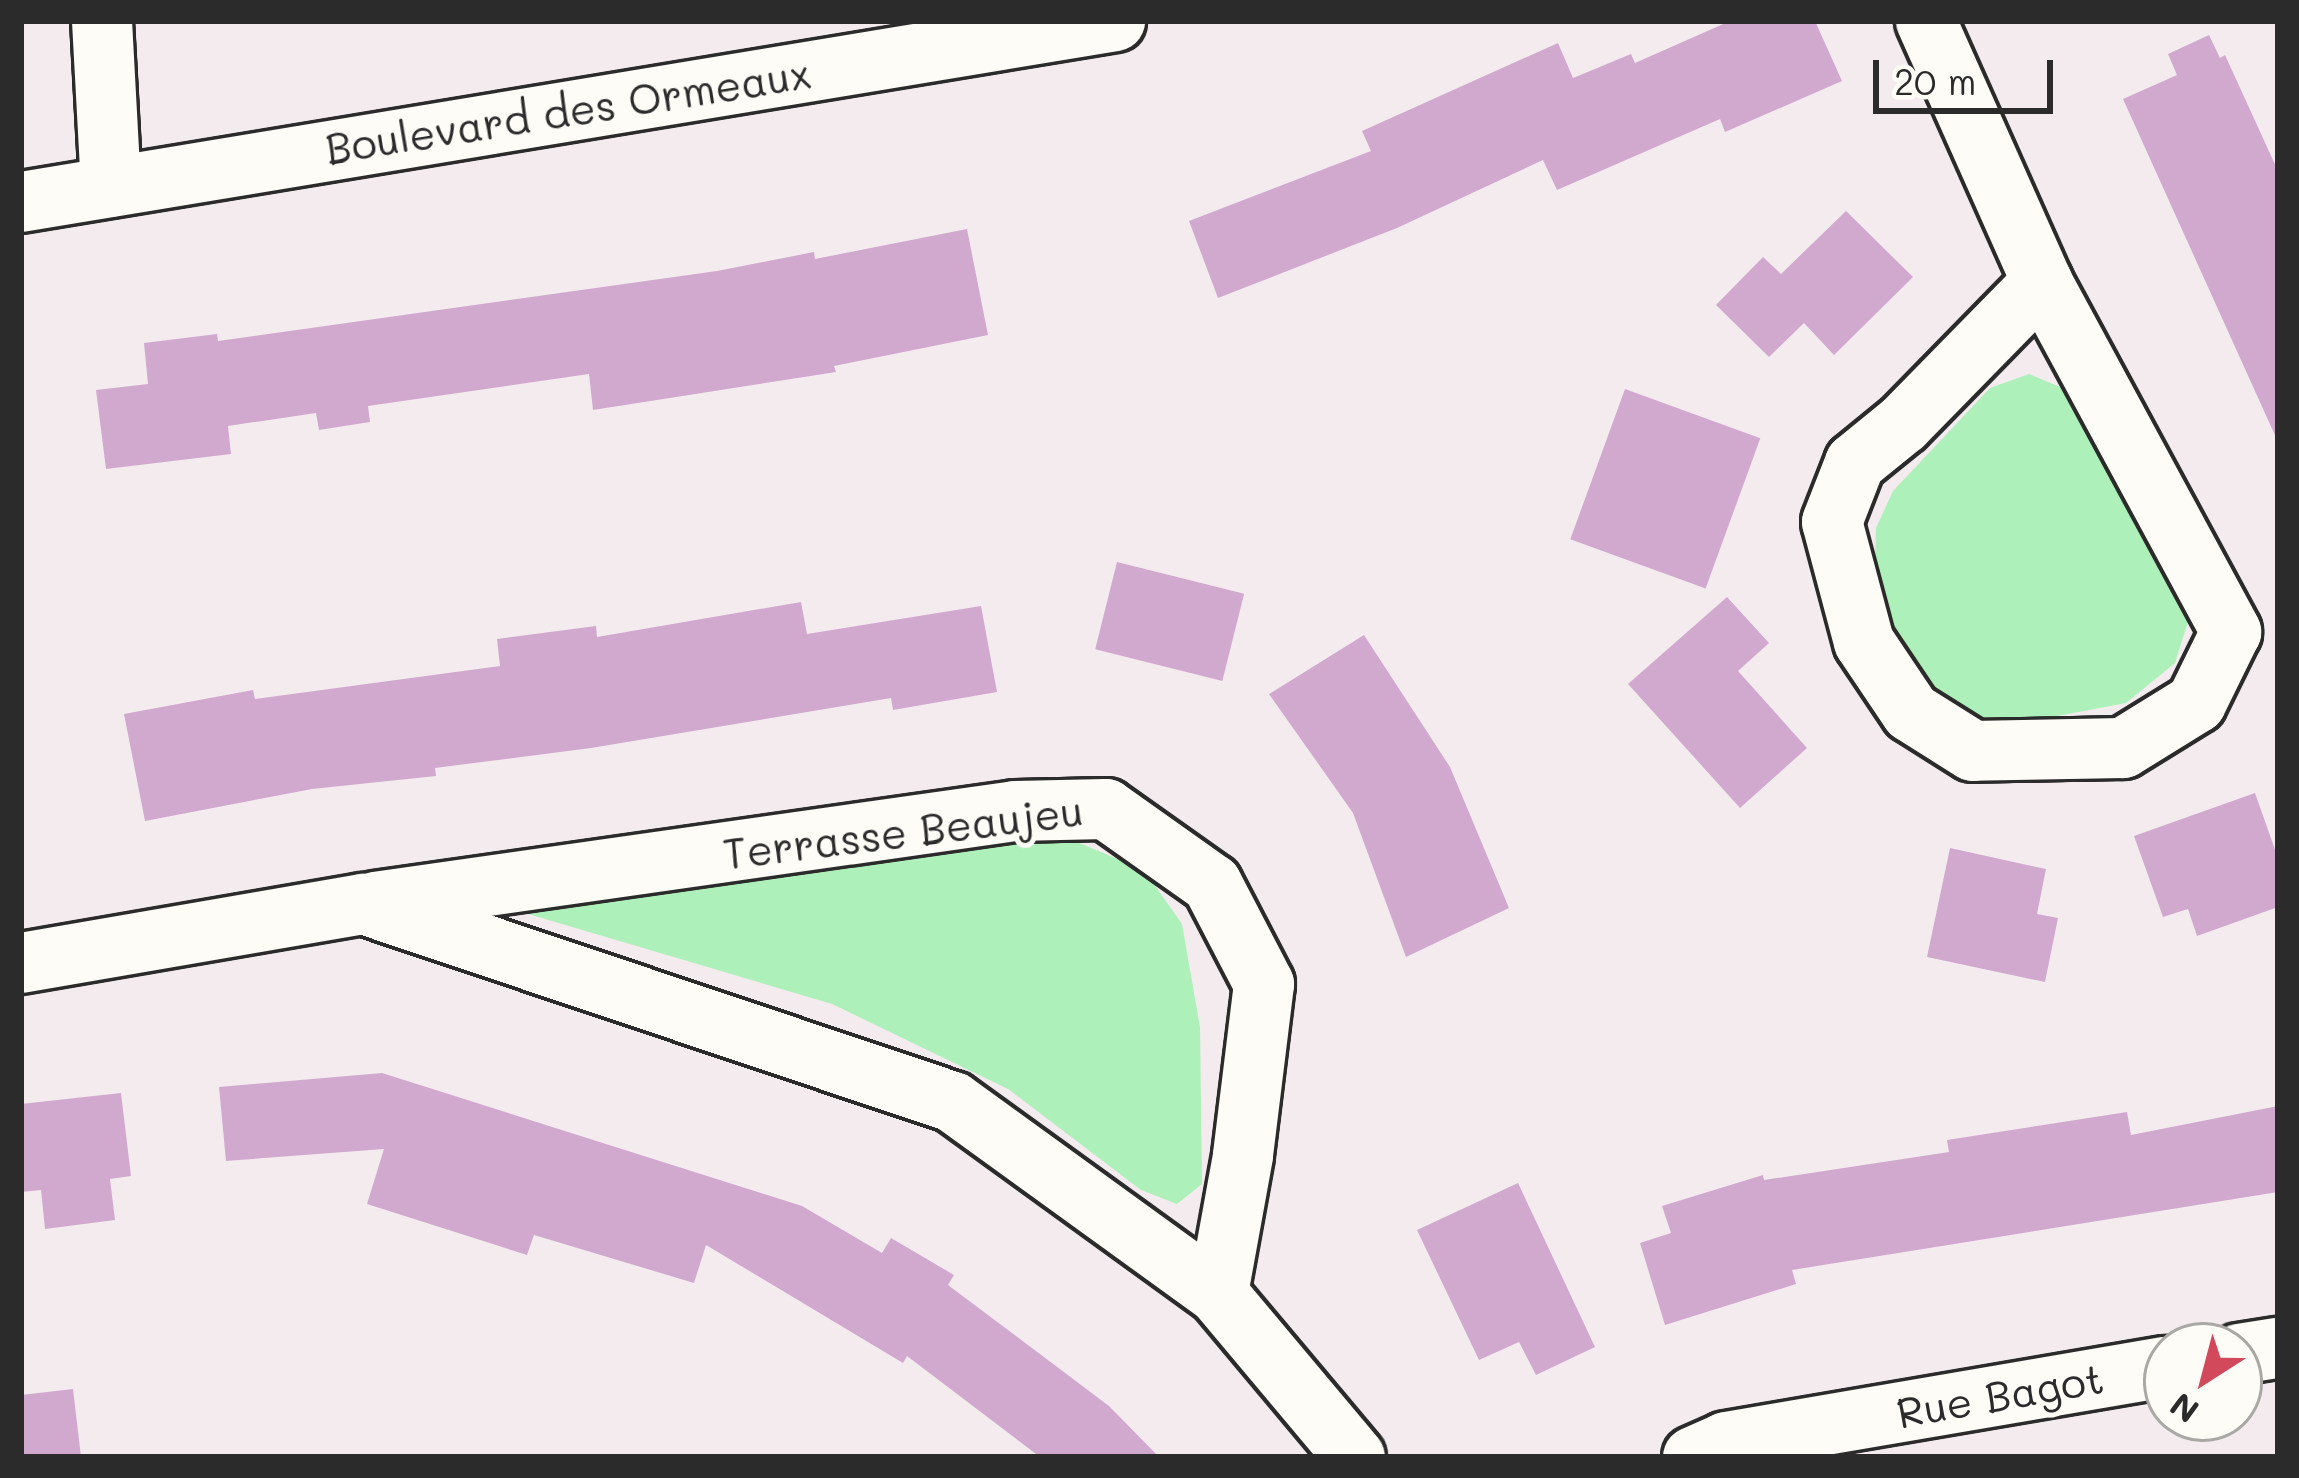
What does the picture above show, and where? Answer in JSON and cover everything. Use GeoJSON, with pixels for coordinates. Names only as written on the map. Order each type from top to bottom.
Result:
{"type":"FeatureCollection","features":[{"type":"Feature","properties":{"kind":"street"},"geometry":{"type":"LineString","coordinates":[[102,21],[111,187]]}},
{"type":"Feature","properties":{"kind":"street","name":"Boulevard des Ormeaux"},"geometry":{"type":"LineString","coordinates":[[21,202],[1115,21]]}},
{"type":"Feature","properties":{"kind":"street"},"geometry":{"type":"LineString","coordinates":[[1926,21],[2042,282],[2231,632],[2196,703],[2123,748],[1972,751],[1911,712],[1864,642],[1832,522],[1855,463],[1903,424],[2042,282]]}},
{"type":"Feature","properties":{"kind":"street","name":"Terrasse Beaujeu"},"geometry":{"type":"LineString","coordinates":[[21,963],[363,904],[1015,811],[1106,809],[1212,884],[1264,984],[1243,1156],[1218,1294]]}},
{"type":"Feature","properties":{"kind":"street","name":"Terrasse Beaujeu"},"geometry":{"type":"LineString","coordinates":[[363,904],[953,1102],[1218,1294],[1355,1457]]}},
{"type":"Feature","properties":{"kind":"street","name":"Rue Bagot"},"geometry":{"type":"LineString","coordinates":[[1694,1457],[1726,1442],[2143,1370]]}},
{"type":"Feature","properties":{"kind":"green space"},"geometry":{"type":"Polygon","coordinates":[[[2029,374],[2060,387],[2191,612],[2175,663],[2126,703],[1999,727],[1957,708],[1907,671],[1874,593],[1876,528],[1893,491],[1990,388],[2029,374]]]}},
{"type":"Feature","properties":{"kind":"green space"},"geometry":{"type":"Polygon","coordinates":[[[1065,837],[1144,870],[1182,924],[1200,1027],[1202,1184],[1177,1204],[1141,1190],[1008,1089],[832,1004],[498,905],[1065,837]]]}},
{"type":"Feature","properties":{"kind":"building"},"geometry":{"type":"Polygon","coordinates":[[[1730,21],[1815,21],[1842,81],[1725,132],[1720,119],[1557,190],[1543,160],[1397,228],[1218,298],[1189,221],[1371,151],[1362,131],[1558,43],[1573,78],[1631,54],[1635,63],[1730,21]]]}},
{"type":"Feature","properties":{"kind":"building"},"geometry":{"type":"Polygon","coordinates":[[[2209,35],[2220,58],[2225,55],[2278,171],[2278,442],[2123,99],[2177,75],[2168,54],[2209,35]]]}},
{"type":"Feature","properties":{"kind":"building"},"geometry":{"type":"Polygon","coordinates":[[[1846,211],[1913,277],[1834,355],[1804,323],[1769,357],[1716,305],[1763,257],[1781,274],[1846,211]]]}},
{"type":"Feature","properties":{"kind":"building"},"geometry":{"type":"Polygon","coordinates":[[[967,229],[988,335],[834,366],[836,372],[593,410],[589,374],[368,406],[370,422],[319,430],[316,413],[228,426],[231,454],[106,469],[96,390],[148,384],[144,343],[217,334],[218,341],[717,271],[814,252],[815,259],[967,229]]]}},
{"type":"Feature","properties":{"kind":"building"},"geometry":{"type":"Polygon","coordinates":[[[1625,389],[1760,438],[1706,589],[1570,539],[1625,389]]]}},
{"type":"Feature","properties":{"kind":"building"},"geometry":{"type":"Polygon","coordinates":[[[1117,562],[1244,594],[1222,681],[1095,649],[1117,562]]]}},
{"type":"Feature","properties":{"kind":"building"},"geometry":{"type":"Polygon","coordinates":[[[1727,597],[1769,643],[1738,671],[1807,748],[1740,808],[1628,684],[1727,597]]]}},
{"type":"Feature","properties":{"kind":"building"},"geometry":{"type":"Polygon","coordinates":[[[801,602],[807,634],[981,606],[997,692],[893,710],[891,698],[591,748],[435,768],[436,776],[312,789],[145,821],[124,714],[253,690],[255,699],[500,666],[497,639],[596,626],[597,637],[801,602]]]}},
{"type":"Feature","properties":{"kind":"building"},"geometry":{"type":"Polygon","coordinates":[[[1364,635],[1450,767],[1509,908],[1406,957],[1353,813],[1269,694],[1364,635]]]}},
{"type":"Feature","properties":{"kind":"building"},"geometry":{"type":"Polygon","coordinates":[[[2255,793],[2278,858],[2278,907],[2197,936],[2188,909],[2163,917],[2134,836],[2255,793]]]}},
{"type":"Feature","properties":{"kind":"building"},"geometry":{"type":"Polygon","coordinates":[[[1950,848],[2046,869],[2037,914],[2058,918],[2045,982],[1927,957],[1950,848]]]}},
{"type":"Feature","properties":{"kind":"building"},"geometry":{"type":"Polygon","coordinates":[[[382,1073],[802,1206],[882,1253],[891,1238],[954,1275],[948,1285],[1109,1406],[1159,1457],[1040,1457],[907,1356],[903,1363],[706,1245],[694,1283],[534,1235],[527,1255],[367,1204],[384,1149],[226,1161],[219,1087],[382,1073]]]}},
{"type":"Feature","properties":{"kind":"building"},"geometry":{"type":"Polygon","coordinates":[[[121,1093],[131,1176],[110,1179],[115,1220],[45,1229],[41,1190],[21,1192],[21,1104],[121,1093]]]}},
{"type":"Feature","properties":{"kind":"building"},"geometry":{"type":"Polygon","coordinates":[[[2278,1106],[2278,1192],[1792,1270],[1796,1284],[1665,1325],[1640,1243],[1671,1233],[1662,1206],[1763,1175],[1764,1180],[1949,1152],[1947,1140],[2127,1112],[2131,1135],[2278,1106]]]}},
{"type":"Feature","properties":{"kind":"building"},"geometry":{"type":"Polygon","coordinates":[[[1518,1183],[1595,1347],[1536,1375],[1519,1342],[1479,1360],[1417,1230],[1518,1183]]]}},
{"type":"Feature","properties":{"kind":"building"},"geometry":{"type":"Polygon","coordinates":[[[73,1389],[81,1457],[21,1457],[21,1395],[73,1389]]]}}]}
